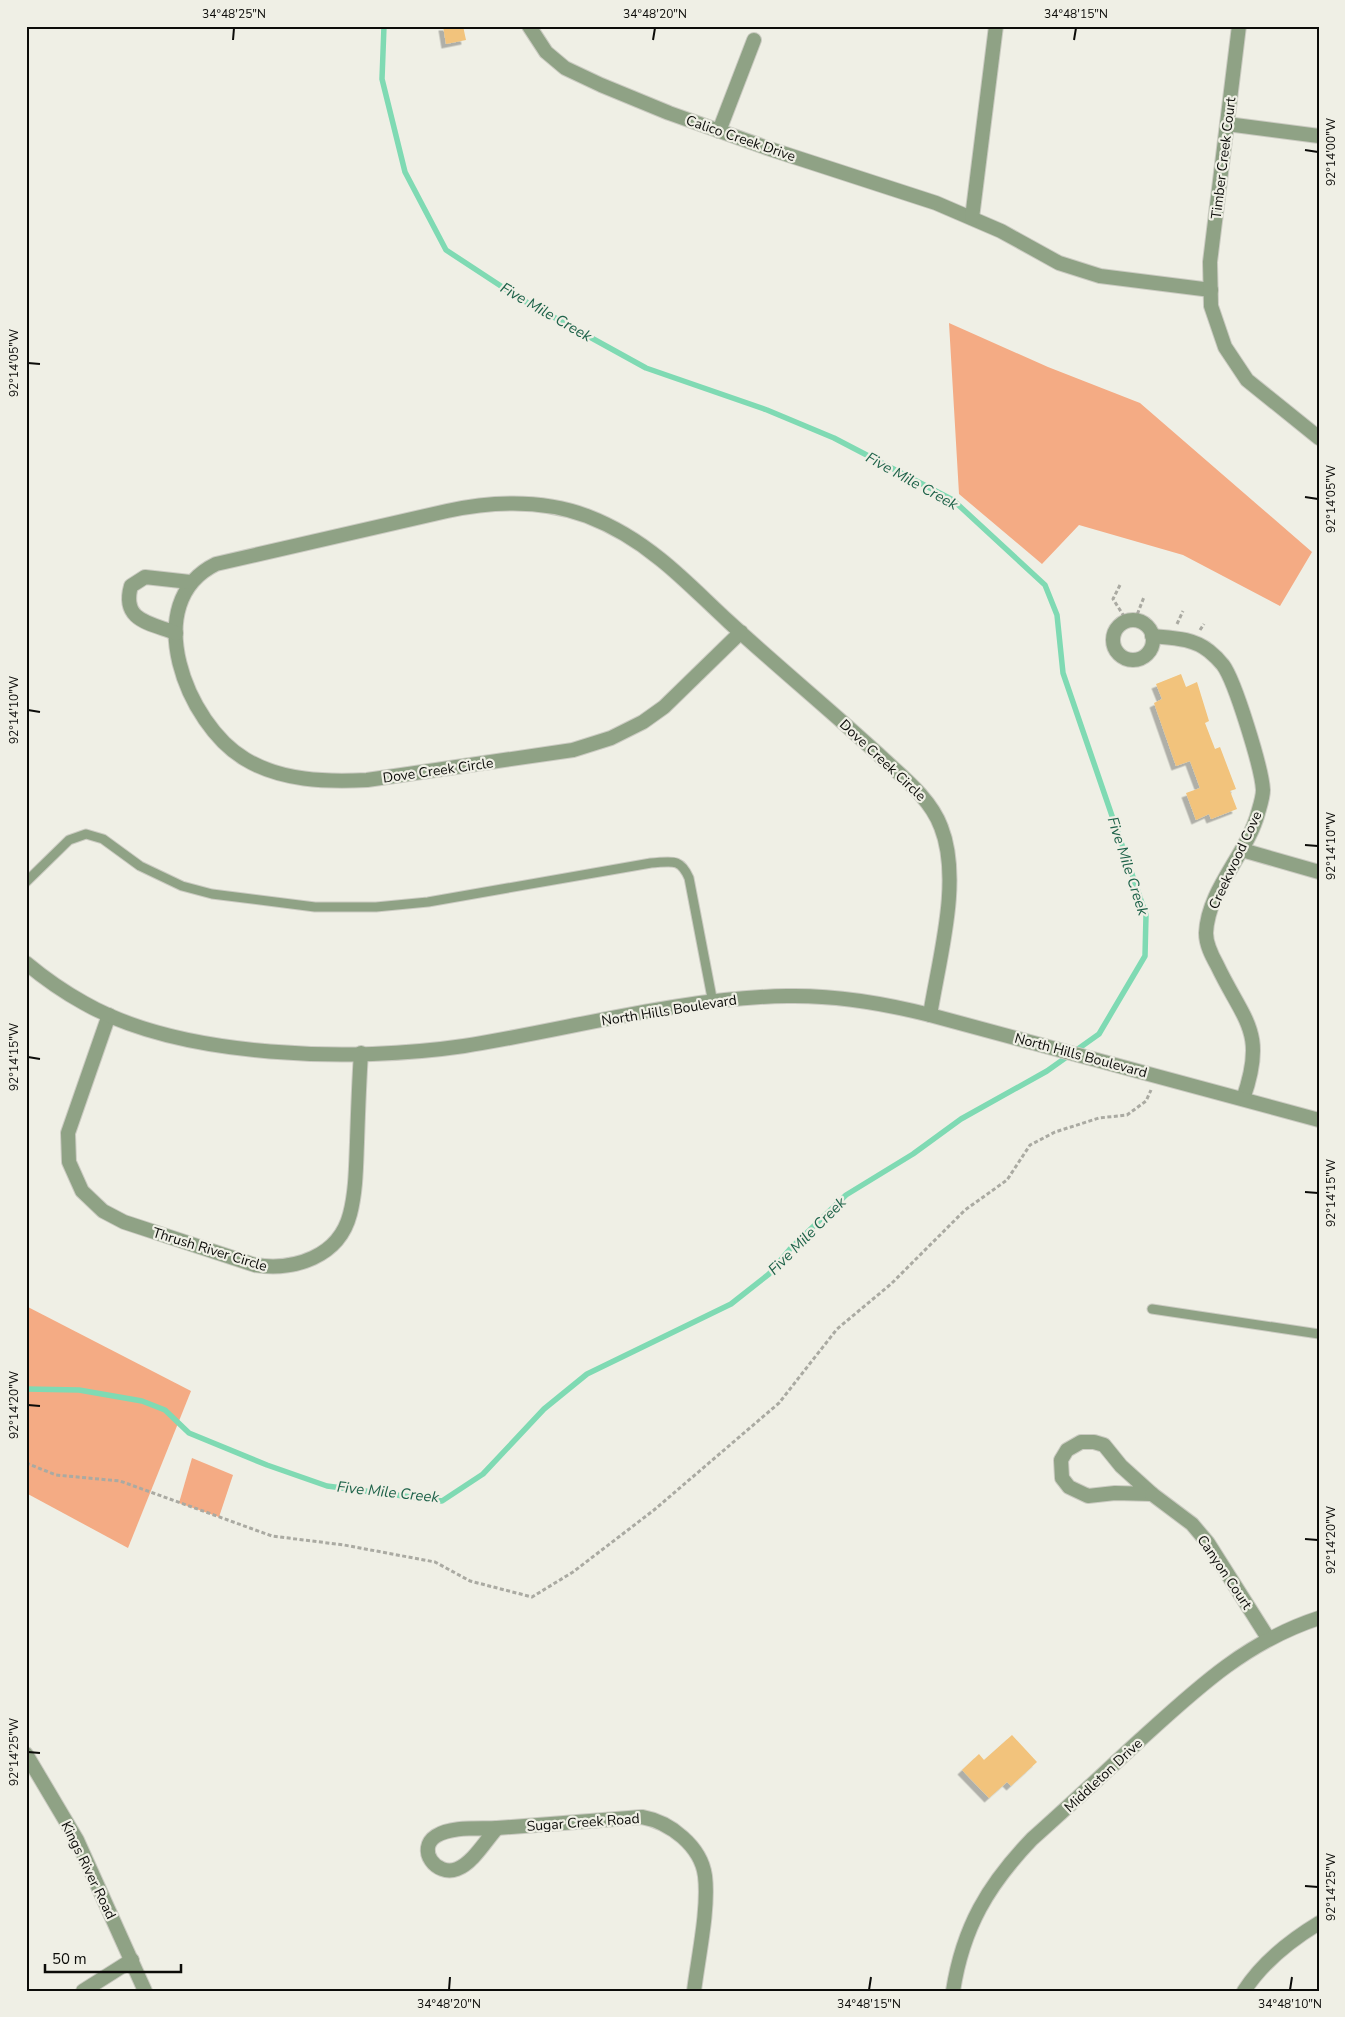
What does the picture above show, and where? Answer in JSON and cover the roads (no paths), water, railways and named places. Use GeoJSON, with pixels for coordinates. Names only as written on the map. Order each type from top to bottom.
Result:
{"type":"FeatureCollection","features":[{"type":"Feature","properties":{"kind":"street","name":"Calico Creek Drive"},"geometry":{"type":"LineString","coordinates":[[530,26],[546,52],[565,68],[618,92],[719,131],[936,203],[1001,231],[1067,266],[1100,276],[1211,290]]}},
{"type":"Feature","properties":{"kind":"street"},"geometry":{"type":"LineString","coordinates":[[972,218],[996,26]]}},
{"type":"Feature","properties":{"kind":"street","name":"Timber Creek Court"},"geometry":{"type":"LineString","coordinates":[[1211,290],[1210,262],[1239,26]]}},
{"type":"Feature","properties":{"kind":"street"},"geometry":{"type":"LineString","coordinates":[[719,131],[754,40]]}},
{"type":"Feature","properties":{"kind":"street"},"geometry":{"type":"LineString","coordinates":[[1227,124],[1319,136]]}},
{"type":"Feature","properties":{"kind":"street"},"geometry":{"type":"LineString","coordinates":[[1211,290],[1211,306],[1216,326],[1233,361],[1247,380],[1319,438]]}},
{"type":"Feature","properties":{"kind":"street","name":"Dove Creek Circle"},"geometry":{"type":"LineString","coordinates":[[741,632],[664,707],[643,722],[611,738],[573,750],[367,780],[334,782],[306,779],[266,769],[235,753],[219,738],[206,721],[191,693],[183,670],[176,633],[179,602],[190,582],[201,571],[216,564],[482,504],[535,504],[585,516],[626,535],[660,558],[913,787],[929,804],[941,825],[948,847],[951,884],[930,1015]]}},
{"type":"Feature","properties":{"kind":"street"},"geometry":{"type":"LineString","coordinates":[[176,633],[133,614],[128,598],[131,586],[145,577],[190,582]]}},
{"type":"Feature","properties":{"kind":"street"},"geometry":{"type":"LineString","coordinates":[[1131,621],[1146,625],[1152,636],[1152,642],[1147,654],[1136,660],[1123,657],[1115,648],[1114,635],[1121,624],[1131,621]]}},
{"type":"Feature","properties":{"kind":"street","name":"Creekwood Cove"},"geometry":{"type":"LineString","coordinates":[[1152,636],[1194,642],[1210,652],[1223,665],[1231,681],[1258,762],[1263,791],[1258,815],[1242,850],[1219,891],[1208,920],[1206,935],[1212,956],[1253,1033],[1252,1067],[1243,1099]]}},
{"type":"Feature","properties":{"kind":"street"},"geometry":{"type":"LineString","coordinates":[[1242,850],[1319,872]]}},
{"type":"Feature","properties":{"kind":"street","name":"North Hills Boulevard"},"geometry":{"type":"LineString","coordinates":[[26,963],[84,1003],[140,1027],[225,1046],[320,1055],[404,1052],[465,1045],[713,1002],[788,996],[849,998],[893,1005],[1319,1120]]}},
{"type":"Feature","properties":{"kind":"street","name":"Thrush River Circle"},"geometry":{"type":"LineString","coordinates":[[109,1015],[68,1133],[69,1162],[82,1191],[103,1210],[124,1222],[255,1265],[274,1268],[292,1266],[314,1258],[332,1244],[346,1224],[355,1183],[361,1054]]}},
{"type":"Feature","properties":{"kind":"street","name":"Canyon Court"},"geometry":{"type":"LineString","coordinates":[[1152,1494],[1115,1493],[1088,1496],[1069,1486],[1062,1478],[1061,1460],[1067,1450],[1081,1442],[1094,1442],[1104,1445],[1121,1466],[1152,1494],[1192,1524],[1208,1543],[1268,1638]]}},
{"type":"Feature","properties":{"kind":"street","name":"Middleton Drive"},"geometry":{"type":"LineString","coordinates":[[953,1991],[960,1954],[987,1893],[1008,1865],[1032,1839],[1193,1691],[1243,1653],[1268,1638],[1319,1618]]}},
{"type":"Feature","properties":{"kind":"street","name":"Kings River Road"},"geometry":{"type":"LineString","coordinates":[[26,1754],[77,1840],[145,1991]]}},
{"type":"Feature","properties":{"kind":"street","name":"Sugar Creek Road"},"geometry":{"type":"LineString","coordinates":[[497,1828],[473,1856],[458,1868],[447,1871],[438,1868],[429,1856],[428,1850],[431,1841],[444,1832],[642,1817],[659,1820],[681,1836],[701,1861],[705,1877],[704,1909],[694,1991]]}},
{"type":"Feature","properties":{"kind":"street"},"geometry":{"type":"LineString","coordinates":[[1244,1991],[1260,1971],[1282,1949],[1319,1923]]}},
{"type":"Feature","properties":{"kind":"street"},"geometry":{"type":"LineString","coordinates":[[83,1991],[132,1960]]}},
{"type":"Feature","properties":{"kind":"lane"},"geometry":{"type":"LineString","coordinates":[[26,882],[69,840],[86,834],[103,839],[140,866],[182,886],[212,894],[316,908],[376,907],[428,902],[651,863],[678,863],[684,867],[689,878],[713,1002]]}},
{"type":"Feature","properties":{"kind":"lane"},"geometry":{"type":"LineString","coordinates":[[1152,1308],[1319,1334]]}},
{"type":"Feature","properties":{"kind":"waterway","name":"Five Mile Creek"},"geometry":{"type":"LineString","coordinates":[[26,1389],[79,1390],[142,1401],[165,1410],[189,1433],[267,1465],[327,1486],[442,1501],[483,1474],[544,1409],[587,1374],[731,1304],[769,1274],[790,1249],[846,1195],[913,1154],[961,1119],[1047,1071],[1099,1034],[1145,956],[1146,915],[1063,673],[1057,615],[1045,585],[953,500],[834,438],[767,410],[646,368],[519,298],[446,250],[405,172],[382,79],[384,26]]}}]}
